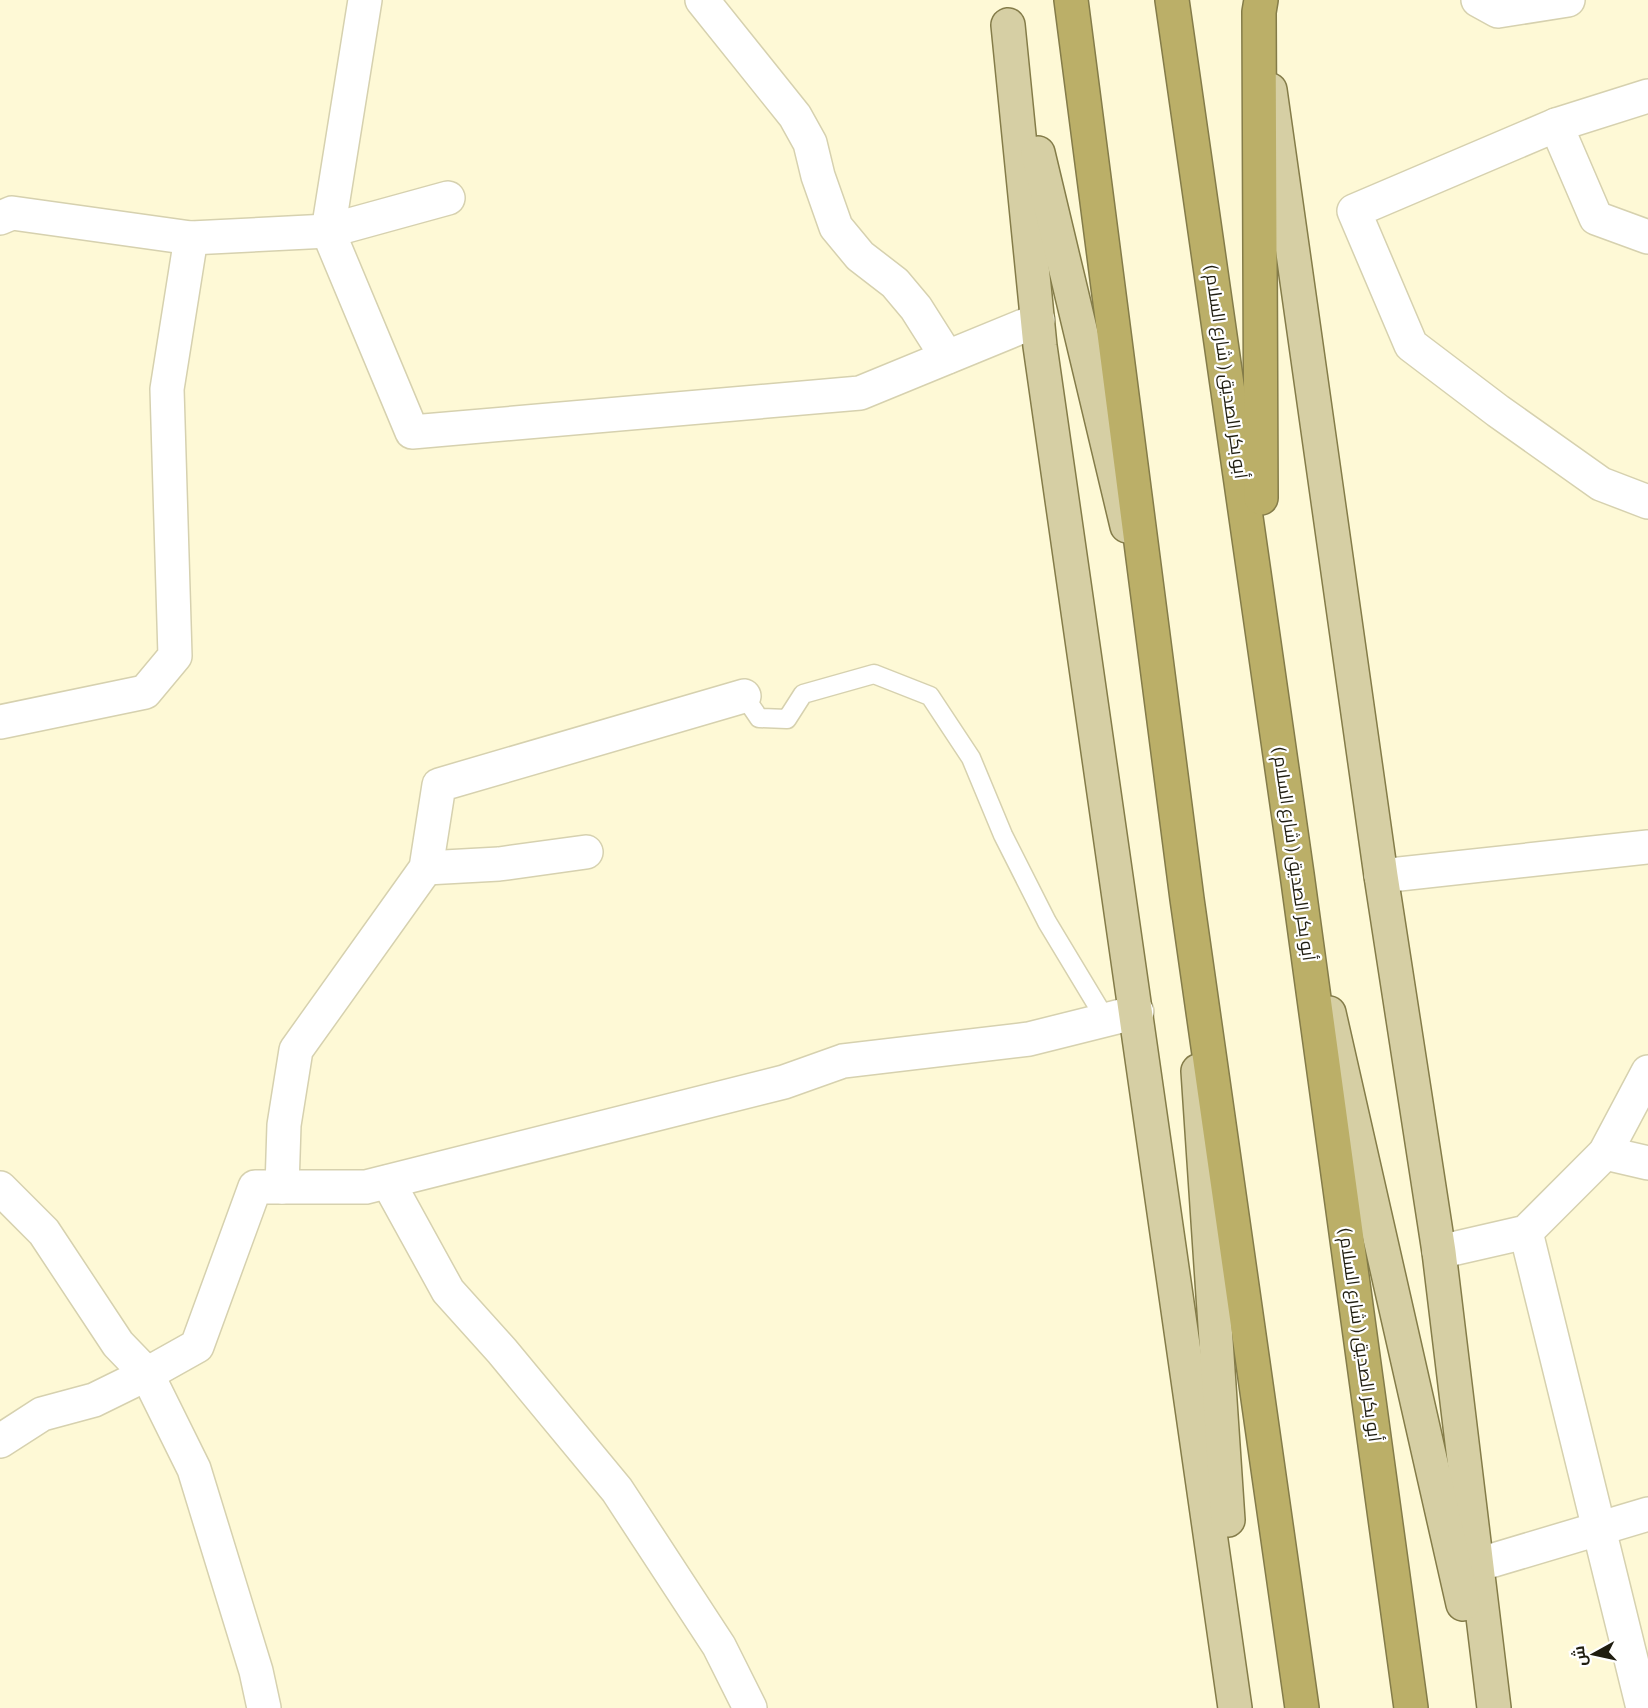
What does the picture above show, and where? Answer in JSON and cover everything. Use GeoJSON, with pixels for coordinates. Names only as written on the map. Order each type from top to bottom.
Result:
{"type":"FeatureCollection","features":[{"type":"Feature","properties":{"kind":"highway"},"geometry":{"type":"LineString","coordinates":[[1071,0],[1187,899],[1302,1708]]}},
{"type":"Feature","properties":{"kind":"highway","name":"( شارع السلام ) أبو بكر الصديق"},"geometry":{"type":"LineString","coordinates":[[1172,0],[1297,874],[1411,1708]]}},
{"type":"Feature","properties":{"kind":"highway"},"geometry":{"type":"LineString","coordinates":[[1260,6],[1261,620]]}},
{"type":"Feature","properties":{"kind":"main road"},"geometry":{"type":"LineString","coordinates":[[1260,6],[1381,876],[1439,1252],[1494,1708]]}},
{"type":"Feature","properties":{"kind":"main road"},"geometry":{"type":"LineString","coordinates":[[1000,12],[1152,633]]}},
{"type":"Feature","properties":{"kind":"main road"},"geometry":{"type":"LineString","coordinates":[[1000,12],[1038,320],[1235,1708]]}},
{"type":"Feature","properties":{"kind":"main road"},"geometry":{"type":"LineString","coordinates":[[1297,874],[1486,1708]]}},
{"type":"Feature","properties":{"kind":"main road"},"geometry":{"type":"LineString","coordinates":[[1187,899],[1241,1708]]}},
{"type":"Feature","properties":{"kind":"street"},"geometry":{"type":"LineString","coordinates":[[365,0],[328,231],[411,432],[860,393],[1038,320]]}},
{"type":"Feature","properties":{"kind":"street"},"geometry":{"type":"LineString","coordinates":[[702,0],[795,116],[810,143],[836,227],[860,256],[895,283],[916,308],[947,357]]}},
{"type":"Feature","properties":{"kind":"street"},"geometry":{"type":"LineString","coordinates":[[1478,0],[1498,11],[1568,0]]}},
{"type":"Feature","properties":{"kind":"street"},"geometry":{"type":"LineString","coordinates":[[1648,96],[1556,125],[1354,211],[1411,345],[1498,411],[1601,484],[1648,502]]}},
{"type":"Feature","properties":{"kind":"street"},"geometry":{"type":"LineString","coordinates":[[1556,125],[1596,218],[1648,237]]}},
{"type":"Feature","properties":{"kind":"street"},"geometry":{"type":"LineString","coordinates":[[0,218],[12,213],[190,238],[328,231],[448,198]]}},
{"type":"Feature","properties":{"kind":"street"},"geometry":{"type":"LineString","coordinates":[[0,722],[145,692],[175,656],[167,389],[190,238]]}},
{"type":"Feature","properties":{"kind":"street"},"geometry":{"type":"LineString","coordinates":[[282,1187],[284,1125],[296,1050],[426,868],[439,785],[744,696]]}},
{"type":"Feature","properties":{"kind":"street"},"geometry":{"type":"LineString","coordinates":[[1381,876],[1648,847]]}},
{"type":"Feature","properties":{"kind":"street"},"geometry":{"type":"LineString","coordinates":[[426,868],[499,864],[586,852]]}},
{"type":"Feature","properties":{"kind":"street"},"geometry":{"type":"LineString","coordinates":[[0,1441],[42,1414],[94,1400],[197,1346],[255,1187],[366,1187],[784,1082],[843,1061],[1029,1039],[1137,1012]]}},
{"type":"Feature","properties":{"kind":"street"},"geometry":{"type":"LineString","coordinates":[[1439,1252],[1526,1232],[1605,1153],[1648,1072]]}},
{"type":"Feature","properties":{"kind":"street"},"geometry":{"type":"LineString","coordinates":[[1605,1153],[1648,1163]]}},
{"type":"Feature","properties":{"kind":"street"},"geometry":{"type":"LineString","coordinates":[[388,1182],[448,1291],[502,1351],[616,1490],[719,1646],[750,1708]]}},
{"type":"Feature","properties":{"kind":"street"},"geometry":{"type":"LineString","coordinates":[[0,1188],[44,1232],[118,1344],[147,1374],[194,1469],[256,1671],[264,1708]]}},
{"type":"Feature","properties":{"kind":"street"},"geometry":{"type":"LineString","coordinates":[[1526,1232],[1643,1708]]}},
{"type":"Feature","properties":{"kind":"street"},"geometry":{"type":"LineString","coordinates":[[1477,1565],[1648,1514]]}},
{"type":"Feature","properties":{"kind":"lane"},"geometry":{"type":"LineString","coordinates":[[744,696],[759,718],[788,718],[803,694],[874,674],[930,696],[971,758],[1003,835],[1042,912],[1106,1020]]}}]}
